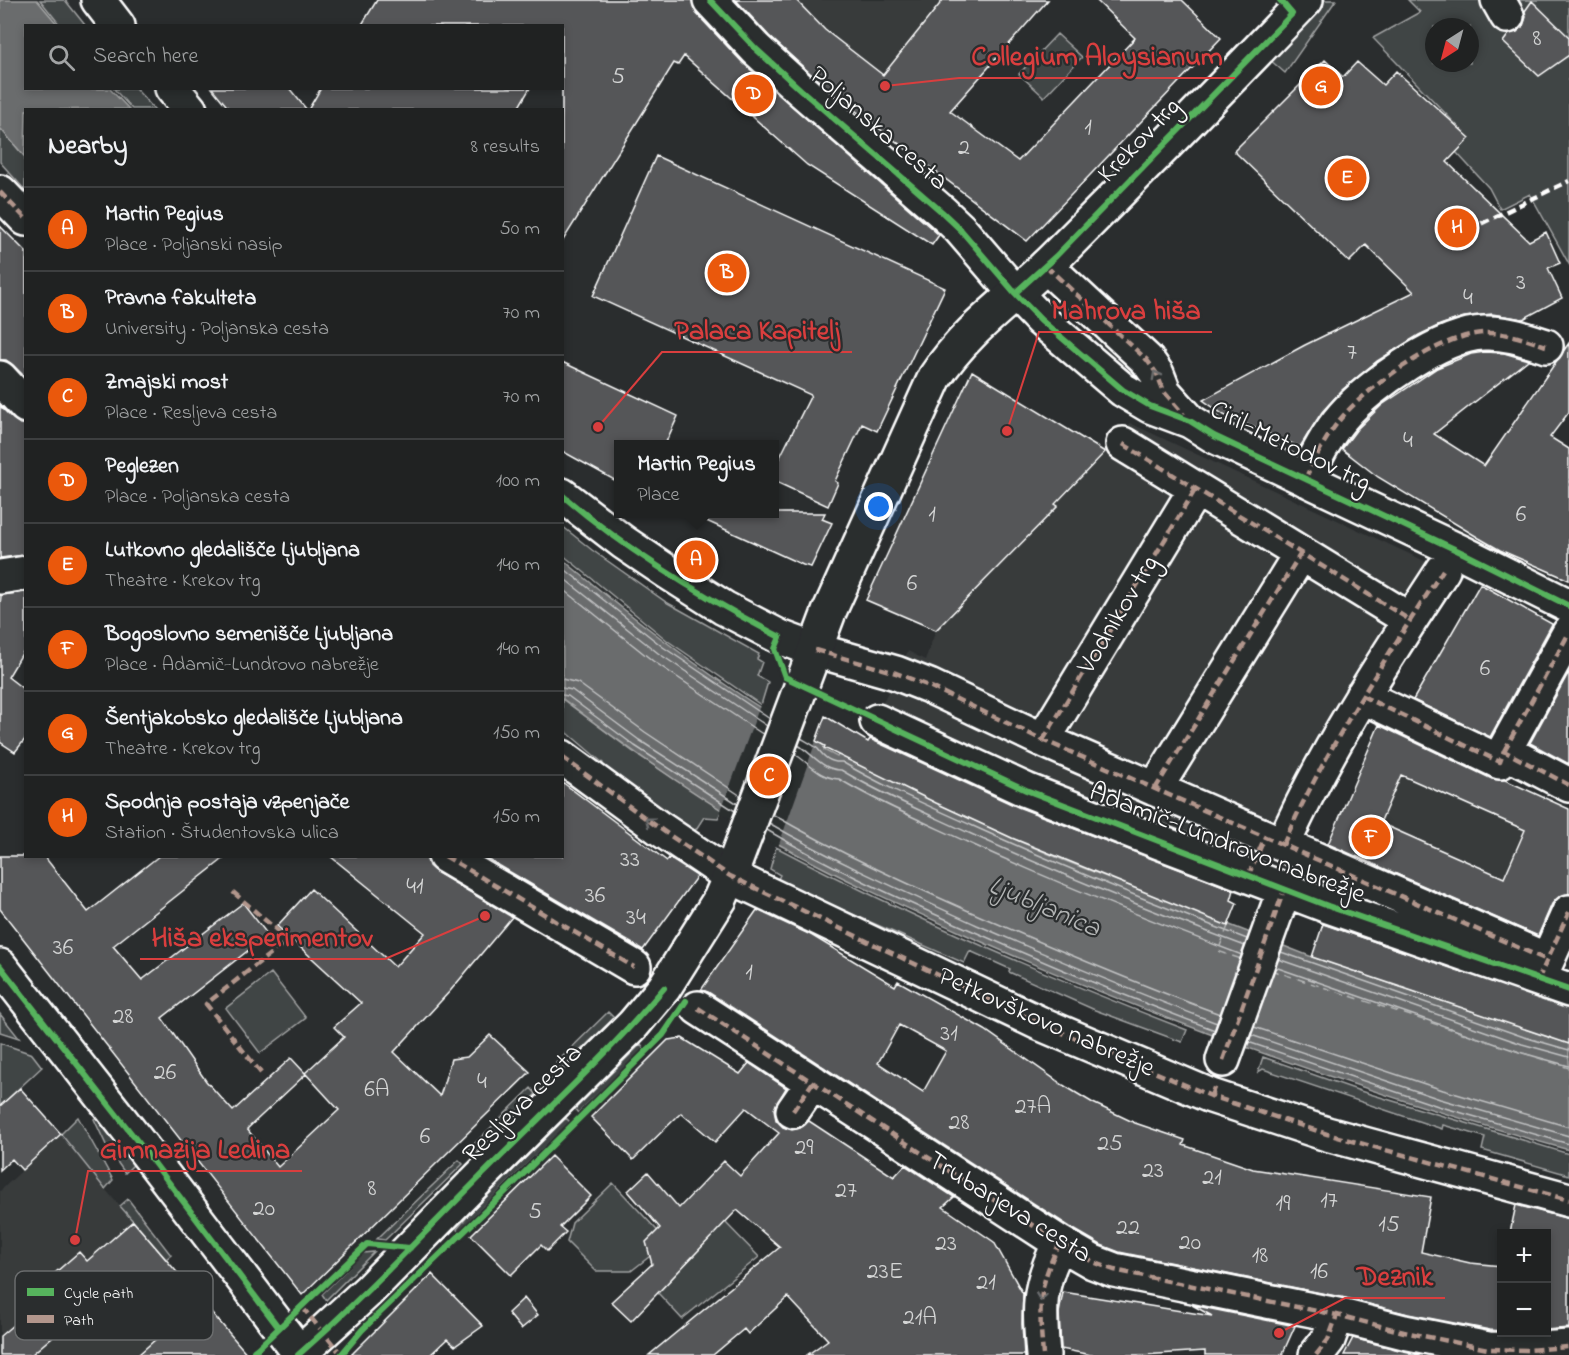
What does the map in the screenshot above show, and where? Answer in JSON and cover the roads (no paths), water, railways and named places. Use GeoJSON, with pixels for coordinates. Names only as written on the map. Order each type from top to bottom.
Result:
{"type":"FeatureCollection","features":[{"type":"Feature","properties":{"kind":"street"},"geometry":{"type":"LineString","coordinates":[[98,0],[116,24]]}},
{"type":"Feature","properties":{"kind":"street","name":"Poljanska cesta"},"geometry":{"type":"LineString","coordinates":[[710,0],[756,49],[960,229],[1015,293]]}},
{"type":"Feature","properties":{"kind":"street","name":"Krekov trg"},"geometry":{"type":"LineString","coordinates":[[815,650],[829,612],[935,376],[950,354],[971,331],[1046,266],[1293,5]]}},
{"type":"Feature","properties":{"kind":"street"},"geometry":{"type":"LineString","coordinates":[[174,90],[188,108]]}},
{"type":"Feature","properties":{"kind":"street"},"geometry":{"type":"LineString","coordinates":[[0,192],[24,217]]}},
{"type":"Feature","properties":{"kind":"street","name":"Ciril-Metodov trg"},"geometry":{"type":"LineString","coordinates":[[1046,266],[1147,360],[1164,392],[1190,421]]}},
{"type":"Feature","properties":{"kind":"street","name":"Ciril-Metodov trg"},"geometry":{"type":"LineString","coordinates":[[1015,293],[1041,320],[1123,390],[1150,406],[1190,421],[1215,436],[1305,479],[1454,562],[1569,606]]}},
{"type":"Feature","properties":{"kind":"street"},"geometry":{"type":"LineString","coordinates":[[1305,479],[1325,441],[1343,416],[1361,398],[1390,376],[1440,345],[1460,337],[1481,333],[1501,333],[1546,346]]}},
{"type":"Feature","properties":{"kind":"street"},"geometry":{"type":"LineString","coordinates":[[0,378],[24,404]]}},
{"type":"Feature","properties":{"kind":"street"},"geometry":{"type":"LineString","coordinates":[[1122,444],[1410,620]]}},
{"type":"Feature","properties":{"kind":"street","name":"Vodnikov trg"},"geometry":{"type":"LineString","coordinates":[[1043,740],[1195,490]]}},
{"type":"Feature","properties":{"kind":"street","name":"Adamič-Lundrovo nabrežje"},"geometry":{"type":"LineString","coordinates":[[564,497],[623,542],[724,608],[780,637],[907,678],[1274,841],[1543,970],[1569,990]]}},
{"type":"Feature","properties":{"kind":"street"},"geometry":{"type":"LineString","coordinates":[[1155,789],[1301,553]]}},
{"type":"Feature","properties":{"kind":"street"},"geometry":{"type":"LineString","coordinates":[[1248,876],[1310,789],[1362,696],[1410,620],[1454,562]]}},
{"type":"Feature","properties":{"kind":"street"},"geometry":{"type":"LineString","coordinates":[[0,577],[24,573]]}},
{"type":"Feature","properties":{"kind":"street"},"geometry":{"type":"LineString","coordinates":[[1362,696],[1500,762],[1569,633]]}},
{"type":"Feature","properties":{"kind":"street","name":"Resljeva cesta"},"geometry":{"type":"LineString","coordinates":[[299,1354],[368,1291],[633,1025],[664,988],[720,900],[815,650]]}},
{"type":"Feature","properties":{"kind":"street","name":"Adamič-Lundrovo nabrežje"},"geometry":{"type":"LineString","coordinates":[[877,721],[1026,790],[1284,890],[1543,970]]}},
{"type":"Feature","properties":{"kind":"street"},"geometry":{"type":"LineString","coordinates":[[1504,752],[1569,785]]}},
{"type":"Feature","properties":{"kind":"street","name":"Petkovškovo nabrežje"},"geometry":{"type":"LineString","coordinates":[[564,757],[659,828],[735,864],[1039,1023],[1216,1080],[1327,1134],[1569,1200]]}},
{"type":"Feature","properties":{"kind":"street"},"geometry":{"type":"LineString","coordinates":[[448,858],[634,967]]}},
{"type":"Feature","properties":{"kind":"street"},"geometry":{"type":"LineString","coordinates":[[1216,1080],[1284,890]]}},
{"type":"Feature","properties":{"kind":"street"},"geometry":{"type":"LineString","coordinates":[[1543,970],[1569,912]]}},
{"type":"Feature","properties":{"kind":"street"},"geometry":{"type":"LineString","coordinates":[[0,966],[142,1147],[299,1354]]}},
{"type":"Feature","properties":{"kind":"street","name":"Trubarjeva cesta"},"geometry":{"type":"LineString","coordinates":[[698,1008],[1060,1243],[1093,1262],[1114,1270],[1337,1315],[1404,1332],[1488,1349],[1528,1350],[1569,1347]]}},
{"type":"Feature","properties":{"kind":"street"},"geometry":{"type":"LineString","coordinates":[[793,1111],[813,1082]]}},
{"type":"Feature","properties":{"kind":"street"},"geometry":{"type":"LineString","coordinates":[[1043,1355],[1040,1299],[1048,1265],[1060,1243]]}},
{"type":"Feature","properties":{"kind":"street"},"geometry":{"type":"LineString","coordinates":[[1316,1355],[1328,1340],[1337,1315]]}},
{"type":"Feature","properties":{"kind":"water"},"geometry":{"type":"Polygon","coordinates":[[[0,0],[37,0],[57,24],[24,24],[24,90],[111,90],[128,108],[24,108],[24,156],[0,128],[0,0]]]}},
{"type":"Feature","properties":{"kind":"water","name":"Ljubljanica"},"geometry":{"type":"Polygon","coordinates":[[[564,561],[722,683],[825,746],[824,750],[837,757],[839,753],[1012,838],[1063,860],[1312,957],[1569,1044],[1569,1150],[1349,1083],[1277,1058],[1133,1005],[991,946],[911,910],[780,845],[724,812],[615,738],[564,700],[564,561]]]}},
{"type":"Feature","properties":{"kind":"railway"},"geometry":{"type":"LineString","coordinates":[[1445,241],[1569,181]]}},
{"type":"Feature","properties":{"kind":"place","name":"Collegium Aloysianum"},"geometry":{"type":"Point","coordinates":[885,86]}},
{"type":"Feature","properties":{"kind":"place","name":"Šentjakobsko gledališče Ljubljana"},"geometry":{"type":"Point","coordinates":[1321,86]}},
{"type":"Feature","properties":{"kind":"place","name":"Peglezen"},"geometry":{"type":"Point","coordinates":[754,94]}},
{"type":"Feature","properties":{"kind":"place","name":"Lutkovno gledališče Ljubljana"},"geometry":{"type":"Point","coordinates":[1347,178]}},
{"type":"Feature","properties":{"kind":"place","name":"Spodnja postaja vzpenjače"},"geometry":{"type":"Point","coordinates":[1457,228]}},
{"type":"Feature","properties":{"kind":"place","name":"Pravna fakulteta"},"geometry":{"type":"Point","coordinates":[727,273]}},
{"type":"Feature","properties":{"kind":"place","name":"Palaca Kapitelj"},"geometry":{"type":"Point","coordinates":[598,427]}},
{"type":"Feature","properties":{"kind":"place","name":"Mahrova hiša"},"geometry":{"type":"Point","coordinates":[1007,431]}},
{"type":"Feature","properties":{"kind":"place","name":"Martin Pegius"},"geometry":{"type":"Point","coordinates":[696,560]}},
{"type":"Feature","properties":{"kind":"place","name":"Zmajski most"},"geometry":{"type":"Point","coordinates":[769,776]}},
{"type":"Feature","properties":{"kind":"place","name":"Bogoslovno semenišče Ljubljana"},"geometry":{"type":"Point","coordinates":[1371,837]}},
{"type":"Feature","properties":{"kind":"place","name":"Hiša eksperimentov"},"geometry":{"type":"Point","coordinates":[485,916]}},
{"type":"Feature","properties":{"kind":"place","name":"Gimnazija Ledina"},"geometry":{"type":"Point","coordinates":[75,1240]}},
{"type":"Feature","properties":{"kind":"place","name":"Deznik"},"geometry":{"type":"Point","coordinates":[1279,1333]}}]}
